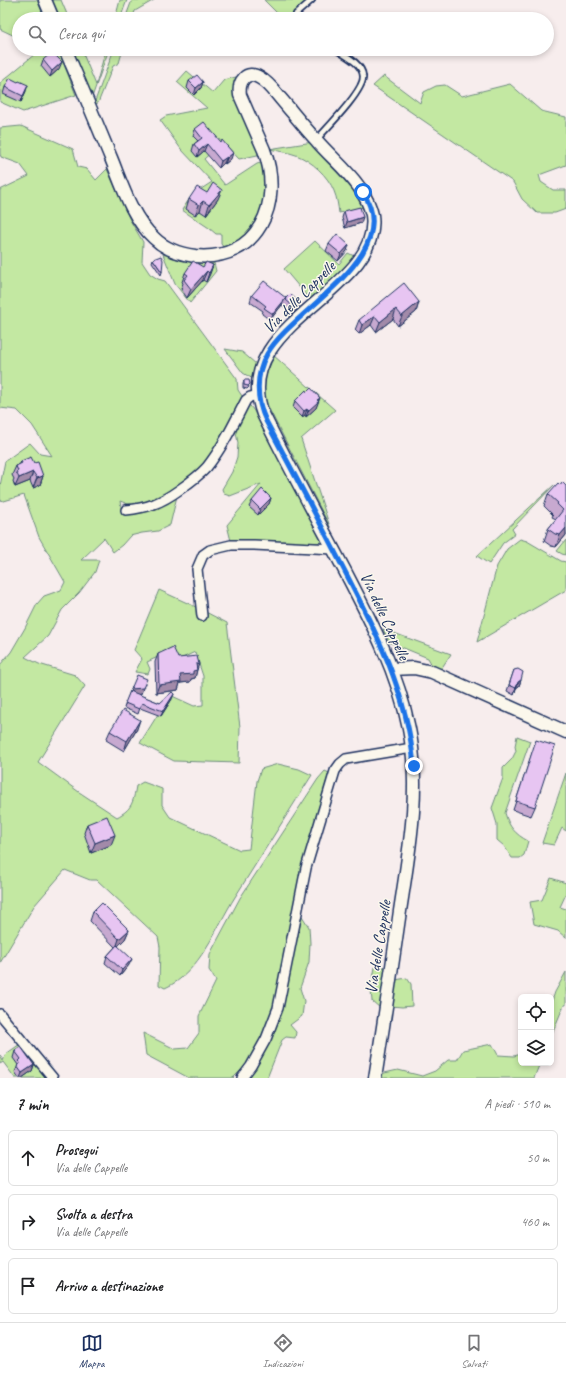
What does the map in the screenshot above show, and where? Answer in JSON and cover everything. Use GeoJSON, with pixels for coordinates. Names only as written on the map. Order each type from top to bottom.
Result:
{"type":"FeatureCollection","features":[{"type":"Feature","properties":{"kind":"main road"},"geometry":{"type":"LineString","coordinates":[[45,0],[50,12]]}},
{"type":"Feature","properties":{"kind":"main road","name":"Via delle Cappelle"},"geometry":{"type":"LineString","coordinates":[[68,56],[138,219],[153,238],[159,243],[179,252],[203,256],[216,255],[237,249],[247,243],[254,235],[264,218],[270,196],[270,171],[264,150],[240,95],[240,85],[244,78],[252,75],[257,76],[267,83],[316,140],[355,182],[366,197],[372,215],[371,233],[366,248],[350,270],[282,334],[270,349],[262,366],[258,395],[260,406],[266,421],[334,549],[373,626],[392,669],[406,713],[412,748],[414,781],[411,838],[375,1078]]}},
{"type":"Feature","properties":{"kind":"main road"},"geometry":{"type":"LineString","coordinates":[[392,669],[418,668],[442,675],[506,706],[566,732]]}},
{"type":"Feature","properties":{"kind":"street"},"geometry":{"type":"LineString","coordinates":[[126,510],[153,506],[198,476],[221,447],[246,400],[250,397],[258,395]]}},
{"type":"Feature","properties":{"kind":"street"},"geometry":{"type":"LineString","coordinates":[[202,616],[197,569],[203,555],[210,550],[231,545],[334,549]]}},
{"type":"Feature","properties":{"kind":"street"},"geometry":{"type":"LineString","coordinates":[[242,1078],[254,1062],[266,1039],[278,1008],[306,868],[335,771],[346,759],[412,748]]}},
{"type":"Feature","properties":{"kind":"street"},"geometry":{"type":"LineString","coordinates":[[0,1014],[53,1078]]}},
{"type":"Feature","properties":{"kind":"lane"},"geometry":{"type":"LineString","coordinates":[[298,12],[312,0]]}},
{"type":"Feature","properties":{"kind":"lane"},"geometry":{"type":"LineString","coordinates":[[316,140],[356,94],[362,84],[363,76],[360,69],[354,61],[346,56]]}},
{"type":"Feature","properties":{"kind":"green space"},"geometry":{"type":"Polygon","coordinates":[[[0,0],[37,0],[42,12],[12,12],[12,35],[0,29],[0,0]]]}},
{"type":"Feature","properties":{"kind":"green space"},"geometry":{"type":"Polygon","coordinates":[[[49,0],[61,0],[66,12],[54,12],[49,0]]]}},
{"type":"Feature","properties":{"kind":"green space"},"geometry":{"type":"Polygon","coordinates":[[[120,0],[127,0],[123,12],[117,12],[120,0]]]}},
{"type":"Feature","properties":{"kind":"green space"},"geometry":{"type":"Polygon","coordinates":[[[132,0],[154,0],[135,12],[128,12],[132,0]]]}},
{"type":"Feature","properties":{"kind":"green space"},"geometry":{"type":"Polygon","coordinates":[[[264,0],[310,0],[295,12],[276,12],[264,0]]]}},
{"type":"Feature","properties":{"kind":"green space"},"geometry":{"type":"Polygon","coordinates":[[[33,56],[61,56],[76,95],[23,112],[0,102],[0,83],[33,56]]]}},
{"type":"Feature","properties":{"kind":"green space"},"geometry":{"type":"Polygon","coordinates":[[[73,56],[84,56],[96,85],[104,56],[107,56],[91,100],[73,56]]]}},
{"type":"Feature","properties":{"kind":"green space"},"geometry":{"type":"Polygon","coordinates":[[[111,56],[121,56],[119,63],[113,66],[98,103],[94,104],[111,56]]]}},
{"type":"Feature","properties":{"kind":"green space"},"geometry":{"type":"Polygon","coordinates":[[[187,71],[213,93],[224,80],[236,77],[234,82],[234,91],[262,154],[239,159],[223,142],[204,159],[225,185],[257,164],[264,162],[266,194],[255,226],[237,243],[224,248],[221,244],[221,234],[216,234],[182,210],[192,195],[212,182],[181,149],[160,120],[166,116],[207,108],[177,82],[187,71]]]}},
{"type":"Feature","properties":{"kind":"green space"},"geometry":{"type":"Polygon","coordinates":[[[384,76],[420,103],[424,92],[436,86],[445,85],[462,96],[510,84],[541,111],[566,117],[566,165],[539,175],[541,182],[553,190],[566,190],[566,209],[555,213],[537,213],[522,199],[513,182],[373,86],[384,76]]]}},
{"type":"Feature","properties":{"kind":"green space"},"geometry":{"type":"Polygon","coordinates":[[[21,126],[73,149],[78,167],[87,169],[96,180],[107,169],[130,220],[143,242],[142,262],[150,274],[165,281],[237,379],[238,390],[244,399],[204,466],[158,500],[138,505],[120,501],[122,513],[138,513],[158,508],[177,496],[170,525],[158,531],[130,536],[113,552],[104,538],[81,560],[99,560],[95,572],[79,593],[62,610],[48,636],[25,657],[39,664],[75,675],[85,686],[38,762],[117,817],[126,811],[131,805],[136,786],[143,782],[162,789],[162,805],[170,817],[240,850],[249,849],[257,781],[261,769],[278,764],[299,769],[312,775],[235,897],[198,961],[177,981],[165,988],[159,985],[160,947],[158,937],[97,880],[90,880],[65,870],[34,906],[0,963],[0,665],[11,652],[37,604],[44,596],[61,590],[65,582],[39,537],[24,495],[4,501],[0,500],[0,486],[5,461],[30,443],[40,454],[52,456],[32,425],[17,410],[0,408],[0,190],[29,176],[20,164],[1,157],[0,128],[21,126]]]}},
{"type":"Feature","properties":{"kind":"green space"},"geometry":{"type":"Polygon","coordinates":[[[313,142],[356,191],[364,207],[339,213],[334,191],[328,180],[319,170],[308,161],[296,155],[269,149],[313,142]]]}},
{"type":"Feature","properties":{"kind":"green space"},"geometry":{"type":"Polygon","coordinates":[[[315,241],[339,264],[348,253],[354,256],[344,270],[311,301],[284,269],[315,241]]]}},
{"type":"Feature","properties":{"kind":"green space"},"geometry":{"type":"Polygon","coordinates":[[[163,254],[188,262],[214,263],[216,271],[190,303],[175,284],[163,254]]]}},
{"type":"Feature","properties":{"kind":"green space"},"geometry":{"type":"Polygon","coordinates":[[[225,349],[242,352],[256,364],[253,379],[243,373],[225,349]]]}},
{"type":"Feature","properties":{"kind":"green space"},"geometry":{"type":"Polygon","coordinates":[[[273,355],[335,410],[301,439],[330,527],[265,401],[264,382],[273,355]]]}},
{"type":"Feature","properties":{"kind":"green space"},"geometry":{"type":"Polygon","coordinates":[[[247,402],[254,411],[322,541],[318,543],[231,541],[227,525],[261,484],[230,496],[224,494],[222,489],[232,472],[237,457],[238,443],[235,427],[247,402]]]}},
{"type":"Feature","properties":{"kind":"green space"},"geometry":{"type":"Polygon","coordinates":[[[554,485],[512,529],[515,534],[503,543],[489,564],[477,556],[554,485]]]}},
{"type":"Feature","properties":{"kind":"green space"},"geometry":{"type":"Polygon","coordinates":[[[520,539],[527,541],[561,561],[566,562],[566,590],[477,642],[497,566],[507,549],[520,539]]]}},
{"type":"Feature","properties":{"kind":"green space"},"geometry":{"type":"Polygon","coordinates":[[[566,540],[566,555],[557,551],[566,540]]]}},
{"type":"Feature","properties":{"kind":"green space"},"geometry":{"type":"Polygon","coordinates":[[[159,590],[227,623],[240,727],[239,763],[174,761],[140,743],[170,695],[194,706],[203,705],[203,676],[195,652],[176,661],[171,651],[147,662],[150,669],[148,674],[135,672],[142,659],[134,650],[159,590]]]}},
{"type":"Feature","properties":{"kind":"green space"},"geometry":{"type":"Polygon","coordinates":[[[383,629],[451,654],[441,669],[433,667],[428,658],[389,642],[383,629]]]}},
{"type":"Feature","properties":{"kind":"green space"},"geometry":{"type":"Polygon","coordinates":[[[517,736],[530,741],[505,813],[513,830],[519,836],[528,841],[524,855],[520,858],[512,858],[504,846],[497,840],[497,824],[492,808],[503,778],[503,768],[512,759],[516,751],[515,746],[517,736]]]}},
{"type":"Feature","properties":{"kind":"green space"},"geometry":{"type":"Polygon","coordinates":[[[325,771],[329,773],[309,841],[296,895],[272,1017],[260,1042],[246,1065],[233,1078],[189,1078],[146,1055],[143,1033],[175,1049],[188,1048],[199,1033],[199,1016],[216,981],[209,970],[210,954],[240,898],[318,779],[325,771]]]}},
{"type":"Feature","properties":{"kind":"green space"},"geometry":{"type":"Polygon","coordinates":[[[566,773],[566,831],[562,828],[554,845],[542,843],[566,773]]]}},
{"type":"Feature","properties":{"kind":"green space"},"geometry":{"type":"Polygon","coordinates":[[[551,878],[566,883],[566,894],[560,907],[566,909],[566,938],[558,931],[534,924],[530,902],[542,900],[551,878]]]}},
{"type":"Feature","properties":{"kind":"green space"},"geometry":{"type":"Polygon","coordinates":[[[302,916],[309,927],[309,962],[300,988],[304,1001],[302,1016],[290,1025],[296,1032],[295,1038],[286,1037],[282,1040],[267,1078],[247,1078],[266,1048],[280,1016],[302,916]]]}},
{"type":"Feature","properties":{"kind":"green space"},"geometry":{"type":"Polygon","coordinates":[[[375,967],[386,967],[380,1008],[372,1001],[371,991],[375,967]]]}},
{"type":"Feature","properties":{"kind":"green space"},"geometry":{"type":"Polygon","coordinates":[[[566,972],[566,1005],[564,1005],[554,1029],[554,995],[566,972]]]}},
{"type":"Feature","properties":{"kind":"green space"},"geometry":{"type":"Polygon","coordinates":[[[407,978],[411,984],[412,1006],[391,1006],[395,980],[407,978]]]}},
{"type":"Feature","properties":{"kind":"green space"},"geometry":{"type":"Polygon","coordinates":[[[20,1044],[48,1078],[15,1078],[3,1062],[0,1064],[0,1055],[3,1061],[6,1054],[20,1044]]]}},
{"type":"Feature","properties":{"kind":"green space"},"geometry":{"type":"Polygon","coordinates":[[[492,1044],[498,1055],[518,1055],[518,1066],[539,1066],[534,1078],[379,1078],[380,1074],[398,1070],[422,1076],[435,1071],[448,1060],[457,1060],[463,1050],[492,1044]]]}},
{"type":"Feature","properties":{"kind":"building"},"geometry":{"type":"Polygon","coordinates":[[[48,56],[56,56],[62,62],[52,71],[43,60],[48,56]]]}},
{"type":"Feature","properties":{"kind":"building"},"geometry":{"type":"Polygon","coordinates":[[[197,75],[203,82],[196,88],[189,81],[197,75]]]}},
{"type":"Feature","properties":{"kind":"building"},"geometry":{"type":"Polygon","coordinates":[[[10,78],[28,85],[23,96],[5,87],[10,78]]]}},
{"type":"Feature","properties":{"kind":"building"},"geometry":{"type":"Polygon","coordinates":[[[204,122],[221,142],[222,140],[233,153],[227,158],[221,161],[207,144],[199,151],[194,144],[202,138],[195,129],[204,122]]]}},
{"type":"Feature","properties":{"kind":"building"},"geometry":{"type":"Polygon","coordinates":[[[213,183],[222,190],[209,205],[203,201],[199,205],[189,199],[197,187],[207,193],[213,183]]]}},
{"type":"Feature","properties":{"kind":"building"},"geometry":{"type":"Polygon","coordinates":[[[360,207],[363,217],[347,222],[344,211],[360,207]]]}},
{"type":"Feature","properties":{"kind":"building"},"geometry":{"type":"Polygon","coordinates":[[[337,234],[349,245],[341,254],[329,244],[337,234]]]}},
{"type":"Feature","properties":{"kind":"building"},"geometry":{"type":"Polygon","coordinates":[[[161,256],[163,260],[162,272],[153,259],[161,256]]]}},
{"type":"Feature","properties":{"kind":"building"},"geometry":{"type":"Polygon","coordinates":[[[193,261],[203,267],[206,262],[213,265],[209,273],[207,271],[191,289],[184,280],[188,275],[185,273],[193,261]]]}},
{"type":"Feature","properties":{"kind":"building"},"geometry":{"type":"Polygon","coordinates":[[[264,281],[286,298],[273,314],[264,308],[266,306],[252,295],[264,281]]]}},
{"type":"Feature","properties":{"kind":"building"},"geometry":{"type":"Polygon","coordinates":[[[404,283],[419,302],[402,316],[396,309],[380,322],[375,316],[362,325],[359,320],[404,283]]]}},
{"type":"Feature","properties":{"kind":"building"},"geometry":{"type":"Polygon","coordinates":[[[290,294],[300,303],[295,308],[285,299],[290,294]]]}},
{"type":"Feature","properties":{"kind":"building"},"geometry":{"type":"Polygon","coordinates":[[[244,380],[249,380],[250,384],[248,386],[244,385],[244,380]]]}},
{"type":"Feature","properties":{"kind":"building"},"geometry":{"type":"Polygon","coordinates":[[[311,388],[320,398],[317,400],[319,401],[308,411],[307,409],[304,411],[295,401],[306,390],[307,392],[311,388]]]}},
{"type":"Feature","properties":{"kind":"building"},"geometry":{"type":"Polygon","coordinates":[[[31,457],[34,463],[38,462],[43,476],[37,478],[33,472],[19,478],[16,472],[18,471],[16,466],[22,463],[21,461],[31,457]]]}},
{"type":"Feature","properties":{"kind":"building"},"geometry":{"type":"Polygon","coordinates":[[[562,482],[566,486],[566,528],[560,535],[555,534],[548,529],[563,510],[548,494],[558,483],[560,485],[562,482]]]}},
{"type":"Feature","properties":{"kind":"building"},"geometry":{"type":"Polygon","coordinates":[[[262,489],[271,498],[260,509],[252,501],[262,489]]]}},
{"type":"Feature","properties":{"kind":"building"},"geometry":{"type":"Polygon","coordinates":[[[173,647],[178,658],[197,656],[199,664],[196,664],[197,670],[193,671],[193,674],[180,675],[181,682],[159,685],[158,654],[173,647]]]}},
{"type":"Feature","properties":{"kind":"building"},"geometry":{"type":"Polygon","coordinates":[[[518,669],[523,672],[521,680],[518,682],[516,688],[509,685],[514,670],[518,669]]]}},
{"type":"Feature","properties":{"kind":"building"},"geometry":{"type":"Polygon","coordinates":[[[137,675],[147,679],[143,688],[131,689],[137,675]]]}},
{"type":"Feature","properties":{"kind":"building"},"geometry":{"type":"Polygon","coordinates":[[[130,691],[160,703],[172,692],[174,694],[163,711],[142,703],[139,709],[125,703],[130,691]]]}},
{"type":"Feature","properties":{"kind":"building"},"geometry":{"type":"Polygon","coordinates":[[[123,710],[140,720],[127,741],[110,731],[123,710]]]}},
{"type":"Feature","properties":{"kind":"building"},"geometry":{"type":"Polygon","coordinates":[[[536,740],[555,746],[535,807],[516,801],[536,740]]]}},
{"type":"Feature","properties":{"kind":"building"},"geometry":{"type":"Polygon","coordinates":[[[107,816],[115,835],[95,843],[87,824],[107,816]]]}},
{"type":"Feature","properties":{"kind":"building"},"geometry":{"type":"Polygon","coordinates":[[[102,903],[129,930],[119,939],[93,912],[102,903]]]}},
{"type":"Feature","properties":{"kind":"building"},"geometry":{"type":"Polygon","coordinates":[[[117,945],[132,959],[122,970],[107,956],[117,945]]]}},
{"type":"Feature","properties":{"kind":"building"},"geometry":{"type":"Polygon","coordinates":[[[21,1047],[34,1065],[22,1073],[17,1066],[21,1063],[19,1061],[21,1059],[15,1051],[21,1047]]]}},
{"type":"Feature","properties":{"kind":"route"},"geometry":{"type":"LineString","coordinates":[[363,192],[369,203],[372,215],[371,233],[366,248],[353,267],[282,334],[272,346],[264,359],[260,374],[258,395],[260,406],[266,421],[353,586],[387,657],[406,713],[414,766]]}}]}
